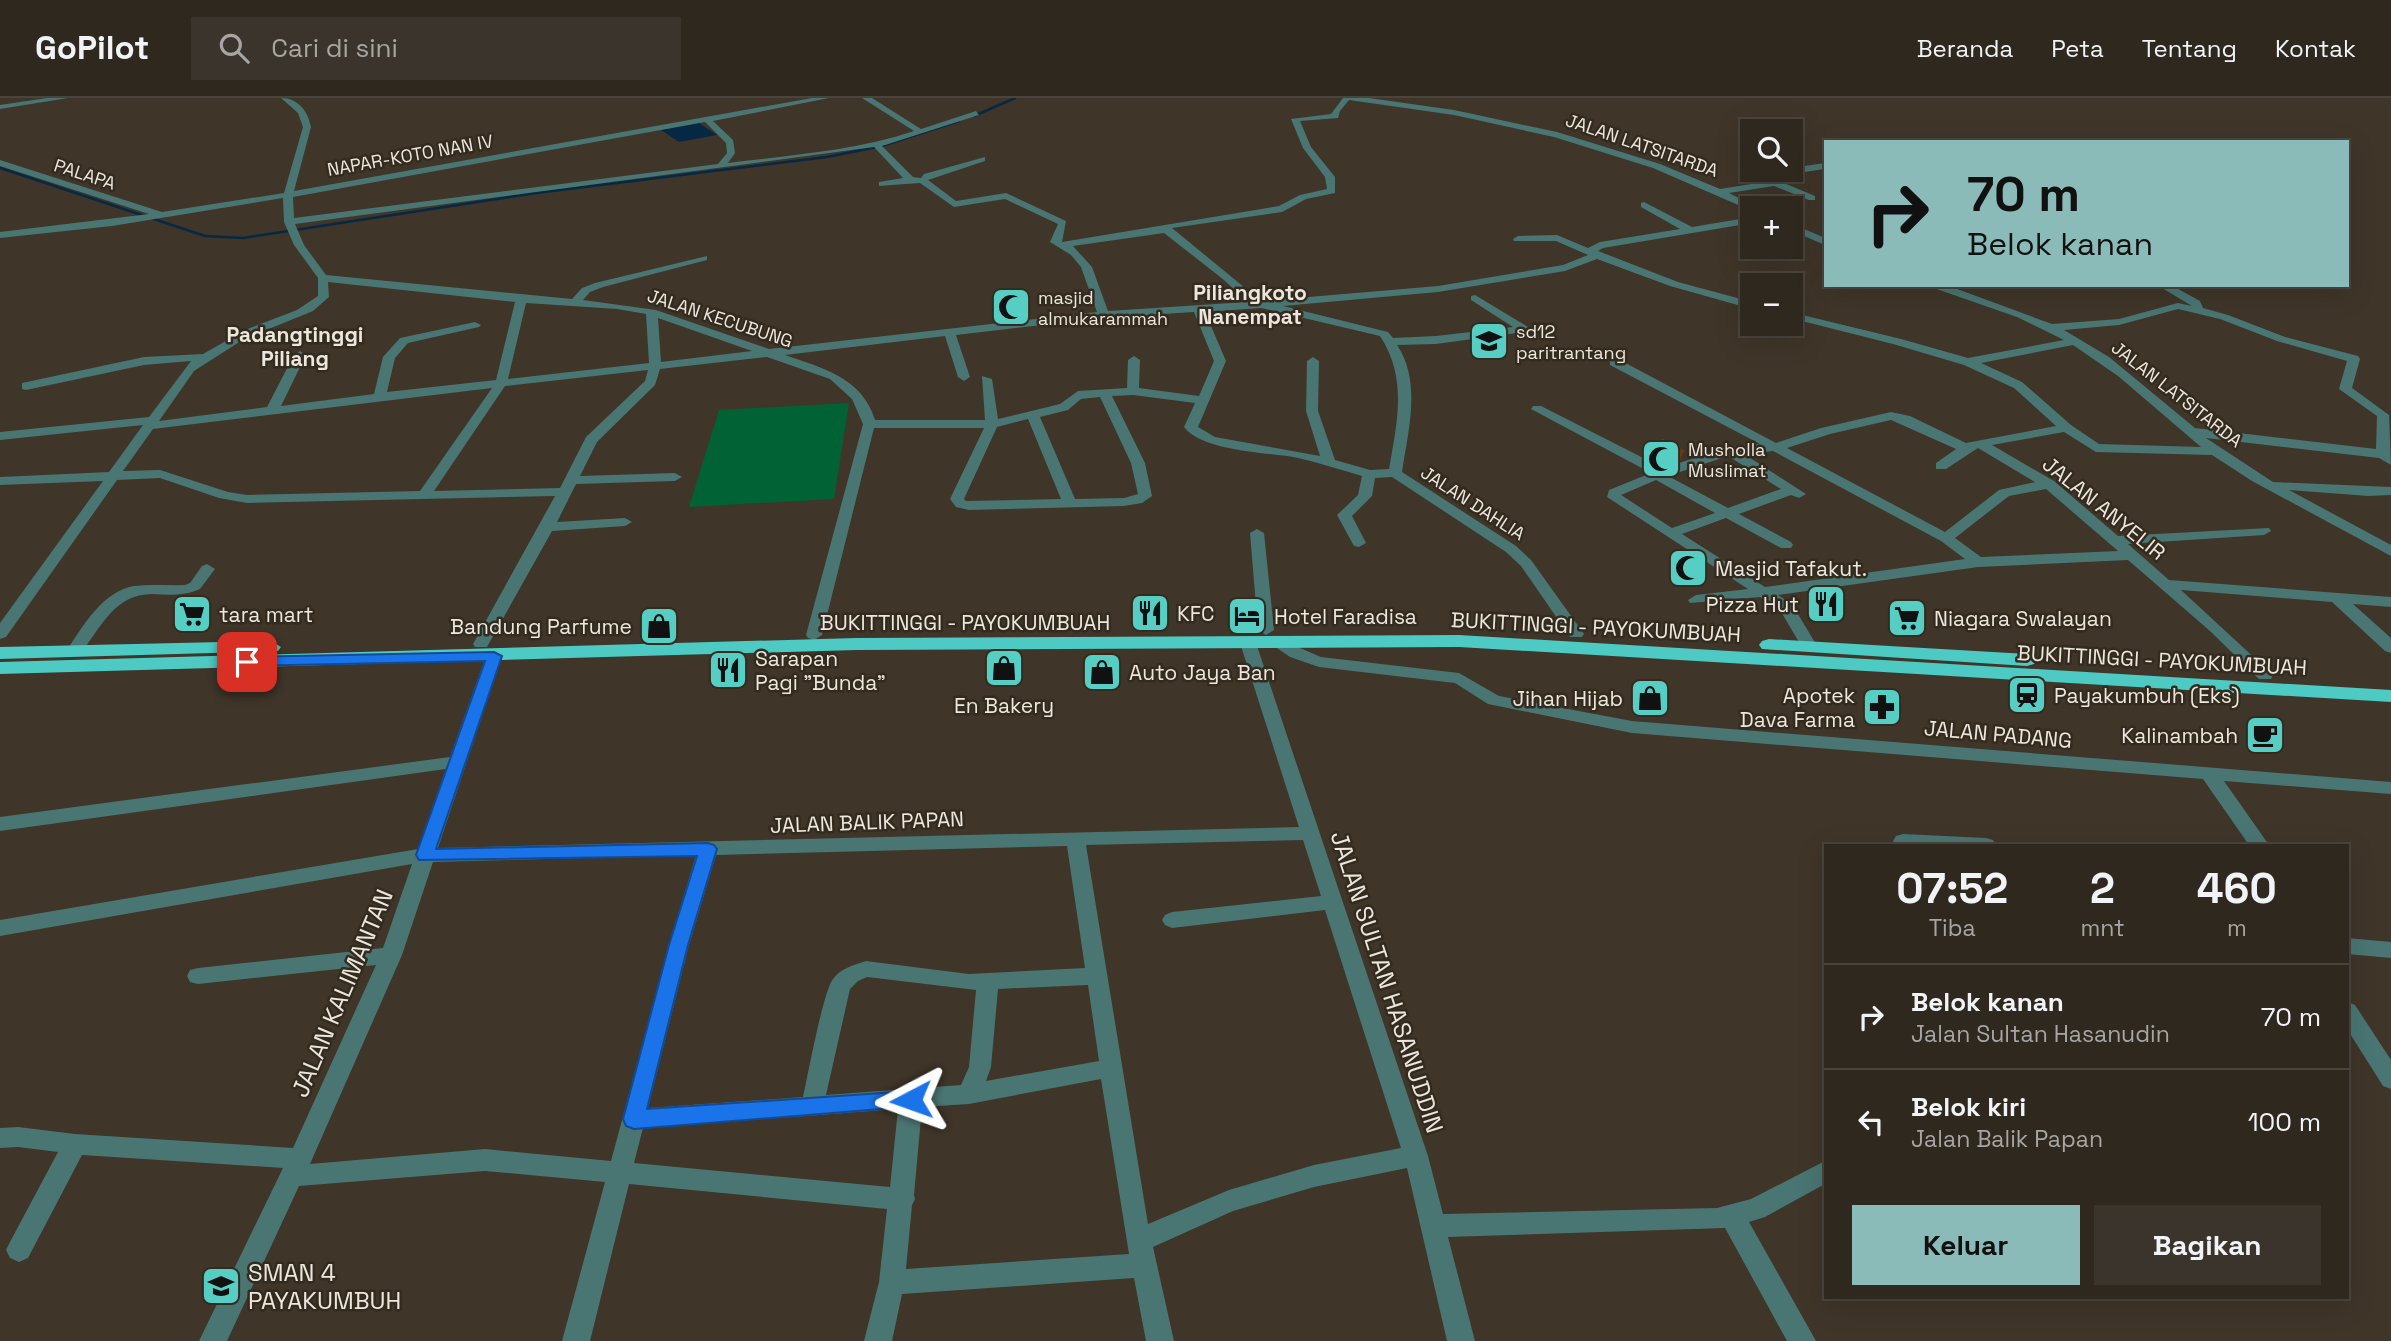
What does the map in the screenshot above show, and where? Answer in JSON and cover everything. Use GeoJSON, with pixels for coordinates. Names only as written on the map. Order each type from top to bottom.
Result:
{"type":"FeatureCollection","features":[{"type":"Feature","properties":{"kind":"highway","name":"BUKITTINGGI - PAYOKUMBUAH"},"geometry":{"type":"LineString","coordinates":[[669,644],[1248,643],[1273,637],[1457,629],[1810,646],[2391,696]]}},
{"type":"Feature","properties":{"kind":"highway","name":"BUKITTINGGI - PAYOKUMBUAH"},"geometry":{"type":"LineString","coordinates":[[0,668],[669,644],[814,635],[1273,637],[1459,641],[2197,678],[2265,675],[2391,683]]}},
{"type":"Feature","properties":{"kind":"highway","name":"BUKITTINGGI - PAYOKUMBUAH"},"geometry":{"type":"LineString","coordinates":[[0,653],[75,650],[487,650]]}},
{"type":"Feature","properties":{"kind":"street"},"geometry":{"type":"LineString","coordinates":[[0,107],[64,98]]}},
{"type":"Feature","properties":{"kind":"street"},"geometry":{"type":"LineString","coordinates":[[0,634],[177,383],[206,356],[258,328],[314,307],[323,297],[323,278],[291,227],[287,195],[307,133],[307,123],[300,109],[285,98]]}},
{"type":"Feature","properties":{"kind":"street"},"geometry":{"type":"LineString","coordinates":[[769,98],[788,105]]}},
{"type":"Feature","properties":{"kind":"street","name":"NAPAR-KOTO NAN IV"},"geometry":{"type":"LineString","coordinates":[[0,235],[140,218],[287,195],[825,98]]}},
{"type":"Feature","properties":{"kind":"street"},"geometry":{"type":"LineString","coordinates":[[866,98],[921,132]]}},
{"type":"Feature","properties":{"kind":"street"},"geometry":{"type":"LineString","coordinates":[[1393,103],[1406,98]]}},
{"type":"Feature","properties":{"kind":"street"},"geometry":{"type":"LineString","coordinates":[[1166,230],[1167,226],[1282,209],[1303,197],[1332,191],[1330,177],[1307,148],[1295,119],[1335,116],[1338,114],[1336,110],[1347,99]]}},
{"type":"Feature","properties":{"kind":"street","name":"JALAN LATSITARDA"},"geometry":{"type":"LineString","coordinates":[[1347,99],[1393,103],[1516,123],[1690,178],[1740,202]]}},
{"type":"Feature","properties":{"kind":"street"},"geometry":{"type":"LineString","coordinates":[[0,116],[29,103]]}},
{"type":"Feature","properties":{"kind":"street"},"geometry":{"type":"LineString","coordinates":[[291,227],[879,146],[976,113]]}},
{"type":"Feature","properties":{"kind":"street"},"geometry":{"type":"LineString","coordinates":[[706,119],[730,142],[731,153],[720,167]]}},
{"type":"Feature","properties":{"kind":"street"},"geometry":{"type":"LineString","coordinates":[[879,146],[911,180]]}},
{"type":"Feature","properties":{"kind":"street"},"geometry":{"type":"LineString","coordinates":[[923,181],[927,176],[982,159]]}},
{"type":"Feature","properties":{"kind":"street","name":"PALAPA"},"geometry":{"type":"LineString","coordinates":[[0,163],[159,215]]}},
{"type":"Feature","properties":{"kind":"street"},"geometry":{"type":"LineString","coordinates":[[1812,198],[1765,179],[1765,175],[1824,166]]}},
{"type":"Feature","properties":{"kind":"street"},"geometry":{"type":"LineString","coordinates":[[1811,168],[1824,174]]}},
{"type":"Feature","properties":{"kind":"street"},"geometry":{"type":"LineString","coordinates":[[882,184],[923,181],[954,204],[997,195],[1011,197],[1060,221],[1063,225],[1055,243],[1080,255],[1090,271],[1103,315]]}},
{"type":"Feature","properties":{"kind":"street"},"geometry":{"type":"LineString","coordinates":[[1721,192],[1774,183]]}},
{"type":"Feature","properties":{"kind":"street"},"geometry":{"type":"LineString","coordinates":[[1644,205],[1690,230]]}},
{"type":"Feature","properties":{"kind":"street"},"geometry":{"type":"LineString","coordinates":[[1595,254],[1592,250],[1600,245],[1740,222]]}},
{"type":"Feature","properties":{"kind":"street"},"geometry":{"type":"LineString","coordinates":[[1066,246],[1166,230],[1228,278],[1254,303],[1363,328],[1384,334],[1391,342],[1436,340],[1524,329],[1475,298]]}},
{"type":"Feature","properties":{"kind":"street"},"geometry":{"type":"LineString","coordinates":[[1803,232],[1824,242]]}},
{"type":"Feature","properties":{"kind":"street"},"geometry":{"type":"LineString","coordinates":[[1518,239],[1557,238],[1674,284],[1740,303]]}},
{"type":"Feature","properties":{"kind":"street"},"geometry":{"type":"LineString","coordinates":[[0,436],[272,410],[1103,315],[1358,298],[1458,287],[1565,268],[1587,261],[1595,254]]}},
{"type":"Feature","properties":{"kind":"street"},"geometry":{"type":"LineString","coordinates":[[575,303],[586,290],[599,285],[703,258]]}},
{"type":"Feature","properties":{"kind":"street","name":"JALAN KECUBUNG"},"geometry":{"type":"LineString","coordinates":[[323,278],[652,312],[834,376],[859,398],[867,412],[869,424]]}},
{"type":"Feature","properties":{"kind":"street","name":"JALAN LATSITARDA"},"geometry":{"type":"LineString","coordinates":[[1937,287],[1998,304],[2074,341],[2104,359],[2214,451],[2270,485],[2390,550]]}},
{"type":"Feature","properties":{"kind":"street"},"geometry":{"type":"LineString","coordinates":[[2166,287],[2196,303],[2199,310]]}},
{"type":"Feature","properties":{"kind":"street"},"geometry":{"type":"LineString","coordinates":[[424,495],[501,384],[521,299]]}},
{"type":"Feature","properties":{"kind":"street"},"geometry":{"type":"LineString","coordinates":[[2048,329],[2119,322],[2178,306],[2224,317],[2281,339],[2354,359],[2344,389],[2387,416],[2387,457],[2190,432]]}},
{"type":"Feature","properties":{"kind":"street"},"geometry":{"type":"LineString","coordinates":[[1196,307],[1220,361],[1191,427],[1197,434],[1212,440],[1329,462],[1369,474],[1395,473]]}},
{"type":"Feature","properties":{"kind":"street"},"geometry":{"type":"LineString","coordinates":[[652,312],[655,366]]}},
{"type":"Feature","properties":{"kind":"street"},"geometry":{"type":"LineString","coordinates":[[1803,318],[1968,362],[2013,381],[2066,428],[2099,449],[2214,451]]}},
{"type":"Feature","properties":{"kind":"street"},"geometry":{"type":"LineString","coordinates":[[380,397],[389,357],[404,340],[475,325]]}},
{"type":"Feature","properties":{"kind":"street"},"geometry":{"type":"LineString","coordinates":[[949,332],[964,377]]}},
{"type":"Feature","properties":{"kind":"street"},"geometry":{"type":"LineString","coordinates":[[1968,362],[2074,341]]}},
{"type":"Feature","properties":{"kind":"street","name":"JALAN DAHLIA"},"geometry":{"type":"LineString","coordinates":[[1391,342],[1400,366],[1407,407],[1395,473],[1511,549],[1526,563],[1576,634]]}},
{"type":"Feature","properties":{"kind":"street"},"geometry":{"type":"LineString","coordinates":[[272,410],[300,355]]}},
{"type":"Feature","properties":{"kind":"street"},"geometry":{"type":"LineString","coordinates":[[26,386],[144,361],[206,356]]}},
{"type":"Feature","properties":{"kind":"street"},"geometry":{"type":"LineString","coordinates":[[1133,391],[1134,360]]}},
{"type":"Feature","properties":{"kind":"street"},"geometry":{"type":"LineString","coordinates":[[1313,362],[1312,411],[1329,462]]}},
{"type":"Feature","properties":{"kind":"street"},"geometry":{"type":"LineString","coordinates":[[1614,362],[1946,538],[1978,562]]}},
{"type":"Feature","properties":{"kind":"street","name":"JALAN KALIMANTAN"},"geometry":{"type":"LineString","coordinates":[[213,1341],[296,1167],[391,955],[455,762],[487,650],[591,440],[642,393],[651,382],[655,366]]}},
{"type":"Feature","properties":{"kind":"street"},"geometry":{"type":"LineString","coordinates":[[986,379],[992,424],[957,496],[958,502],[969,506],[1130,502],[1145,496],[1138,463],[1104,393]]}},
{"type":"Feature","properties":{"kind":"street"},"geometry":{"type":"LineString","coordinates":[[814,635],[869,424],[992,424],[1064,407],[1071,398],[1078,395],[1104,393],[1133,391],[1204,400]]}},
{"type":"Feature","properties":{"kind":"street"},"geometry":{"type":"LineString","coordinates":[[1537,409],[1786,545]]}},
{"type":"Feature","properties":{"kind":"street"},"geometry":{"type":"LineString","coordinates":[[1032,414],[1070,504]]}},
{"type":"Feature","properties":{"kind":"street","name":"JALAN ANYELIR"},"geometry":{"type":"LineString","coordinates":[[1810,646],[1786,607],[1614,496],[1618,491],[1659,474],[1730,451],[1777,447],[1826,431],[1891,416],[1905,419],[1972,445],[2049,484],[2265,675]]}},
{"type":"Feature","properties":{"kind":"street"},"geometry":{"type":"LineString","coordinates":[[1941,466],[1972,445],[2066,428]]}},
{"type":"Feature","properties":{"kind":"street"},"geometry":{"type":"LineString","coordinates":[[1672,533],[1797,493],[1730,451]]}},
{"type":"Feature","properties":{"kind":"street"},"geometry":{"type":"LineString","coordinates":[[1359,543],[1344,515],[1365,496],[1369,474]]}},
{"type":"Feature","properties":{"kind":"street"},"geometry":{"type":"LineString","coordinates":[[0,481],[114,475],[175,476],[232,499],[424,495],[675,477]]}},
{"type":"Feature","properties":{"kind":"street"},"geometry":{"type":"LineString","coordinates":[[1946,538],[2004,493],[2049,484]]}},
{"type":"Feature","properties":{"kind":"street"},"geometry":{"type":"LineString","coordinates":[[2270,485],[2368,492],[2391,491]]}},
{"type":"Feature","properties":{"kind":"street"},"geometry":{"type":"LineString","coordinates":[[547,527],[625,522]]}},
{"type":"Feature","properties":{"kind":"street"},"geometry":{"type":"LineString","coordinates":[[2113,541],[2264,531]]}},
{"type":"Feature","properties":{"kind":"street"},"geometry":{"type":"LineString","coordinates":[[1257,533],[1273,637]]}},
{"type":"Feature","properties":{"kind":"street"},"geometry":{"type":"LineString","coordinates":[[1696,600],[1978,562],[2130,555]]}},
{"type":"Feature","properties":{"kind":"street"},"geometry":{"type":"LineString","coordinates":[[75,650],[122,594],[132,591],[188,589],[195,586],[206,569]]}},
{"type":"Feature","properties":{"kind":"street"},"geometry":{"type":"LineString","coordinates":[[2165,584],[2391,602]]}},
{"type":"Feature","properties":{"kind":"street"},"geometry":{"type":"LineString","coordinates":[[2337,598],[2372,628],[2391,649]]}},
{"type":"Feature","properties":{"kind":"street","name":"JALAN PADANG"},"geometry":{"type":"LineString","coordinates":[[1273,637],[1296,654],[1319,662],[1459,678],[1494,700],[1632,727],[2391,789]]}},
{"type":"Feature","properties":{"kind":"street","name":"JALAN SULTAN HASANUDDIN"},"geometry":{"type":"LineString","coordinates":[[1248,643],[1416,1156],[1461,1341]]}},
{"type":"Feature","properties":{"kind":"street"},"geometry":{"type":"LineString","coordinates":[[0,824],[455,762]]}},
{"type":"Feature","properties":{"kind":"street"},"geometry":{"type":"LineString","coordinates":[[2210,775],[2258,844]]}},
{"type":"Feature","properties":{"kind":"street","name":"JALAN BALIK PAPAN"},"geometry":{"type":"LineString","coordinates":[[0,928],[425,855],[1311,833]]}},
{"type":"Feature","properties":{"kind":"street"},"geometry":{"type":"LineString","coordinates":[[1075,838],[1098,976],[1109,1068],[1160,1341]]}},
{"type":"Feature","properties":{"kind":"street"},"geometry":{"type":"LineString","coordinates":[[1903,841],[1962,844]]}},
{"type":"Feature","properties":{"kind":"street"},"geometry":{"type":"LineString","coordinates":[[576,1341],[678,945],[708,849]]}},
{"type":"Feature","properties":{"kind":"street"},"geometry":{"type":"LineString","coordinates":[[1172,920],[1334,902]]}},
{"type":"Feature","properties":{"kind":"street"},"geometry":{"type":"LineString","coordinates":[[2349,946],[2391,950]]}},
{"type":"Feature","properties":{"kind":"street"},"geometry":{"type":"LineString","coordinates":[[198,976],[391,955]]}},
{"type":"Feature","properties":{"kind":"street"},"geometry":{"type":"LineString","coordinates":[[812,1107],[840,985],[850,975],[866,969],[969,982],[1098,976]]}},
{"type":"Feature","properties":{"kind":"street"},"geometry":{"type":"LineString","coordinates":[[969,1094],[981,1067],[988,981]]}},
{"type":"Feature","properties":{"kind":"street"},"geometry":{"type":"LineString","coordinates":[[2349,1014],[2391,1079]]}},
{"type":"Feature","properties":{"kind":"street"},"geometry":{"type":"LineString","coordinates":[[634,1119],[969,1094],[1109,1068]]}},
{"type":"Feature","properties":{"kind":"street"},"geometry":{"type":"LineString","coordinates":[[878,1341],[892,1282],[903,1199],[911,1100]]}},
{"type":"Feature","properties":{"kind":"street"},"geometry":{"type":"LineString","coordinates":[[0,1138],[18,1137],[296,1167],[485,1160],[903,1199]]}},
{"type":"Feature","properties":{"kind":"street"},"geometry":{"type":"LineString","coordinates":[[19,1250],[75,1144]]}},
{"type":"Feature","properties":{"kind":"street"},"geometry":{"type":"LineString","coordinates":[[892,1282],[1142,1253],[1229,1201],[1314,1176],[1416,1156]]}},
{"type":"Feature","properties":{"kind":"street"},"geometry":{"type":"LineString","coordinates":[[1432,1227],[1611,1224],[1732,1216],[1756,1209],[1824,1173]]}},
{"type":"Feature","properties":{"kind":"street"},"geometry":{"type":"LineString","coordinates":[[1732,1216],[1802,1341]]}},
{"type":"Feature","properties":{"kind":"green space"},"geometry":{"type":"Polygon","coordinates":[[[849,403],[834,499],[689,507],[719,410],[849,403]]]}},
{"type":"Feature","properties":{"kind":"water"},"geometry":{"type":"Polygon","coordinates":[[[699,123],[717,135],[679,142],[661,130],[699,123]]]}},
{"type":"Feature","properties":{"kind":"building"},"geometry":{"type":"Polygon","coordinates":[[[1663,440],[1683,451],[1665,456],[1644,446],[1663,440]]]}},
{"type":"Feature","properties":{"kind":"waterway"},"geometry":{"type":"LineString","coordinates":[[974,116],[1015,98]]}},
{"type":"Feature","properties":{"kind":"waterway"},"geometry":{"type":"LineString","coordinates":[[0,168],[205,236],[243,238],[536,193],[827,157],[882,146],[959,121]]}},
{"type":"Feature","properties":{"kind":"place","name":"masjid almukarammah"},"geometry":{"type":"Point","coordinates":[1011,307]}},
{"type":"Feature","properties":{"kind":"place","name":"sd12 paritrantang"},"geometry":{"type":"Point","coordinates":[1489,341]}},
{"type":"Feature","properties":{"kind":"place","name":"Musholla Muslimat"},"geometry":{"type":"Point","coordinates":[1661,459]}},
{"type":"Feature","properties":{"kind":"place","name":"Masjid Tafakut."},"geometry":{"type":"Point","coordinates":[1688,568]}},
{"type":"Feature","properties":{"kind":"place","name":"Pizza Hut"},"geometry":{"type":"Point","coordinates":[1826,604]}},
{"type":"Feature","properties":{"kind":"place","name":"KFC"},"geometry":{"type":"Point","coordinates":[1150,613]}},
{"type":"Feature","properties":{"kind":"place","name":"tara mart"},"geometry":{"type":"Point","coordinates":[192,614]}},
{"type":"Feature","properties":{"kind":"place","name":"Hotel Faradisa"},"geometry":{"type":"Point","coordinates":[1247,616]}},
{"type":"Feature","properties":{"kind":"place","name":"Niagara Swalayan"},"geometry":{"type":"Point","coordinates":[1907,618]}},
{"type":"Feature","properties":{"kind":"place","name":"Bandung Parfume"},"geometry":{"type":"Point","coordinates":[659,626]}},
{"type":"Feature","properties":{"kind":"place","name":"En Bakery"},"geometry":{"type":"Point","coordinates":[1004,668]}},
{"type":"Feature","properties":{"kind":"place","name":"Sarapan Pagi \"Bunda\""},"geometry":{"type":"Point","coordinates":[728,670]}},
{"type":"Feature","properties":{"kind":"place","name":"Auto Jaya Ban"},"geometry":{"type":"Point","coordinates":[1102,672]}},
{"type":"Feature","properties":{"kind":"place","name":"Payakumbuh (Eks)"},"geometry":{"type":"Point","coordinates":[2027,695]}},
{"type":"Feature","properties":{"kind":"place","name":"Jihan Hijab"},"geometry":{"type":"Point","coordinates":[1650,698]}},
{"type":"Feature","properties":{"kind":"place","name":"Apotek Dava Farma"},"geometry":{"type":"Point","coordinates":[1882,707]}},
{"type":"Feature","properties":{"kind":"place","name":"Kalinambah"},"geometry":{"type":"Point","coordinates":[2265,735]}},
{"type":"Feature","properties":{"kind":"place","name":"SMAN 4 PAYAKUMBUH"},"geometry":{"type":"Point","coordinates":[221,1286]}},
{"type":"Feature","properties":{"kind":"district","name":"Piliangkoto Nanempat"},"geometry":{"type":"Point","coordinates":[1250,304]}},
{"type":"Feature","properties":{"kind":"district","name":"Padangtinggi Piliang"},"geometry":{"type":"Point","coordinates":[295,346]}},
{"type":"Feature","properties":{"kind":"route"},"geometry":{"type":"LineString","coordinates":[[247,662],[494,656],[455,762],[425,855],[708,849],[678,945],[634,1119],[911,1100]]}}]}
